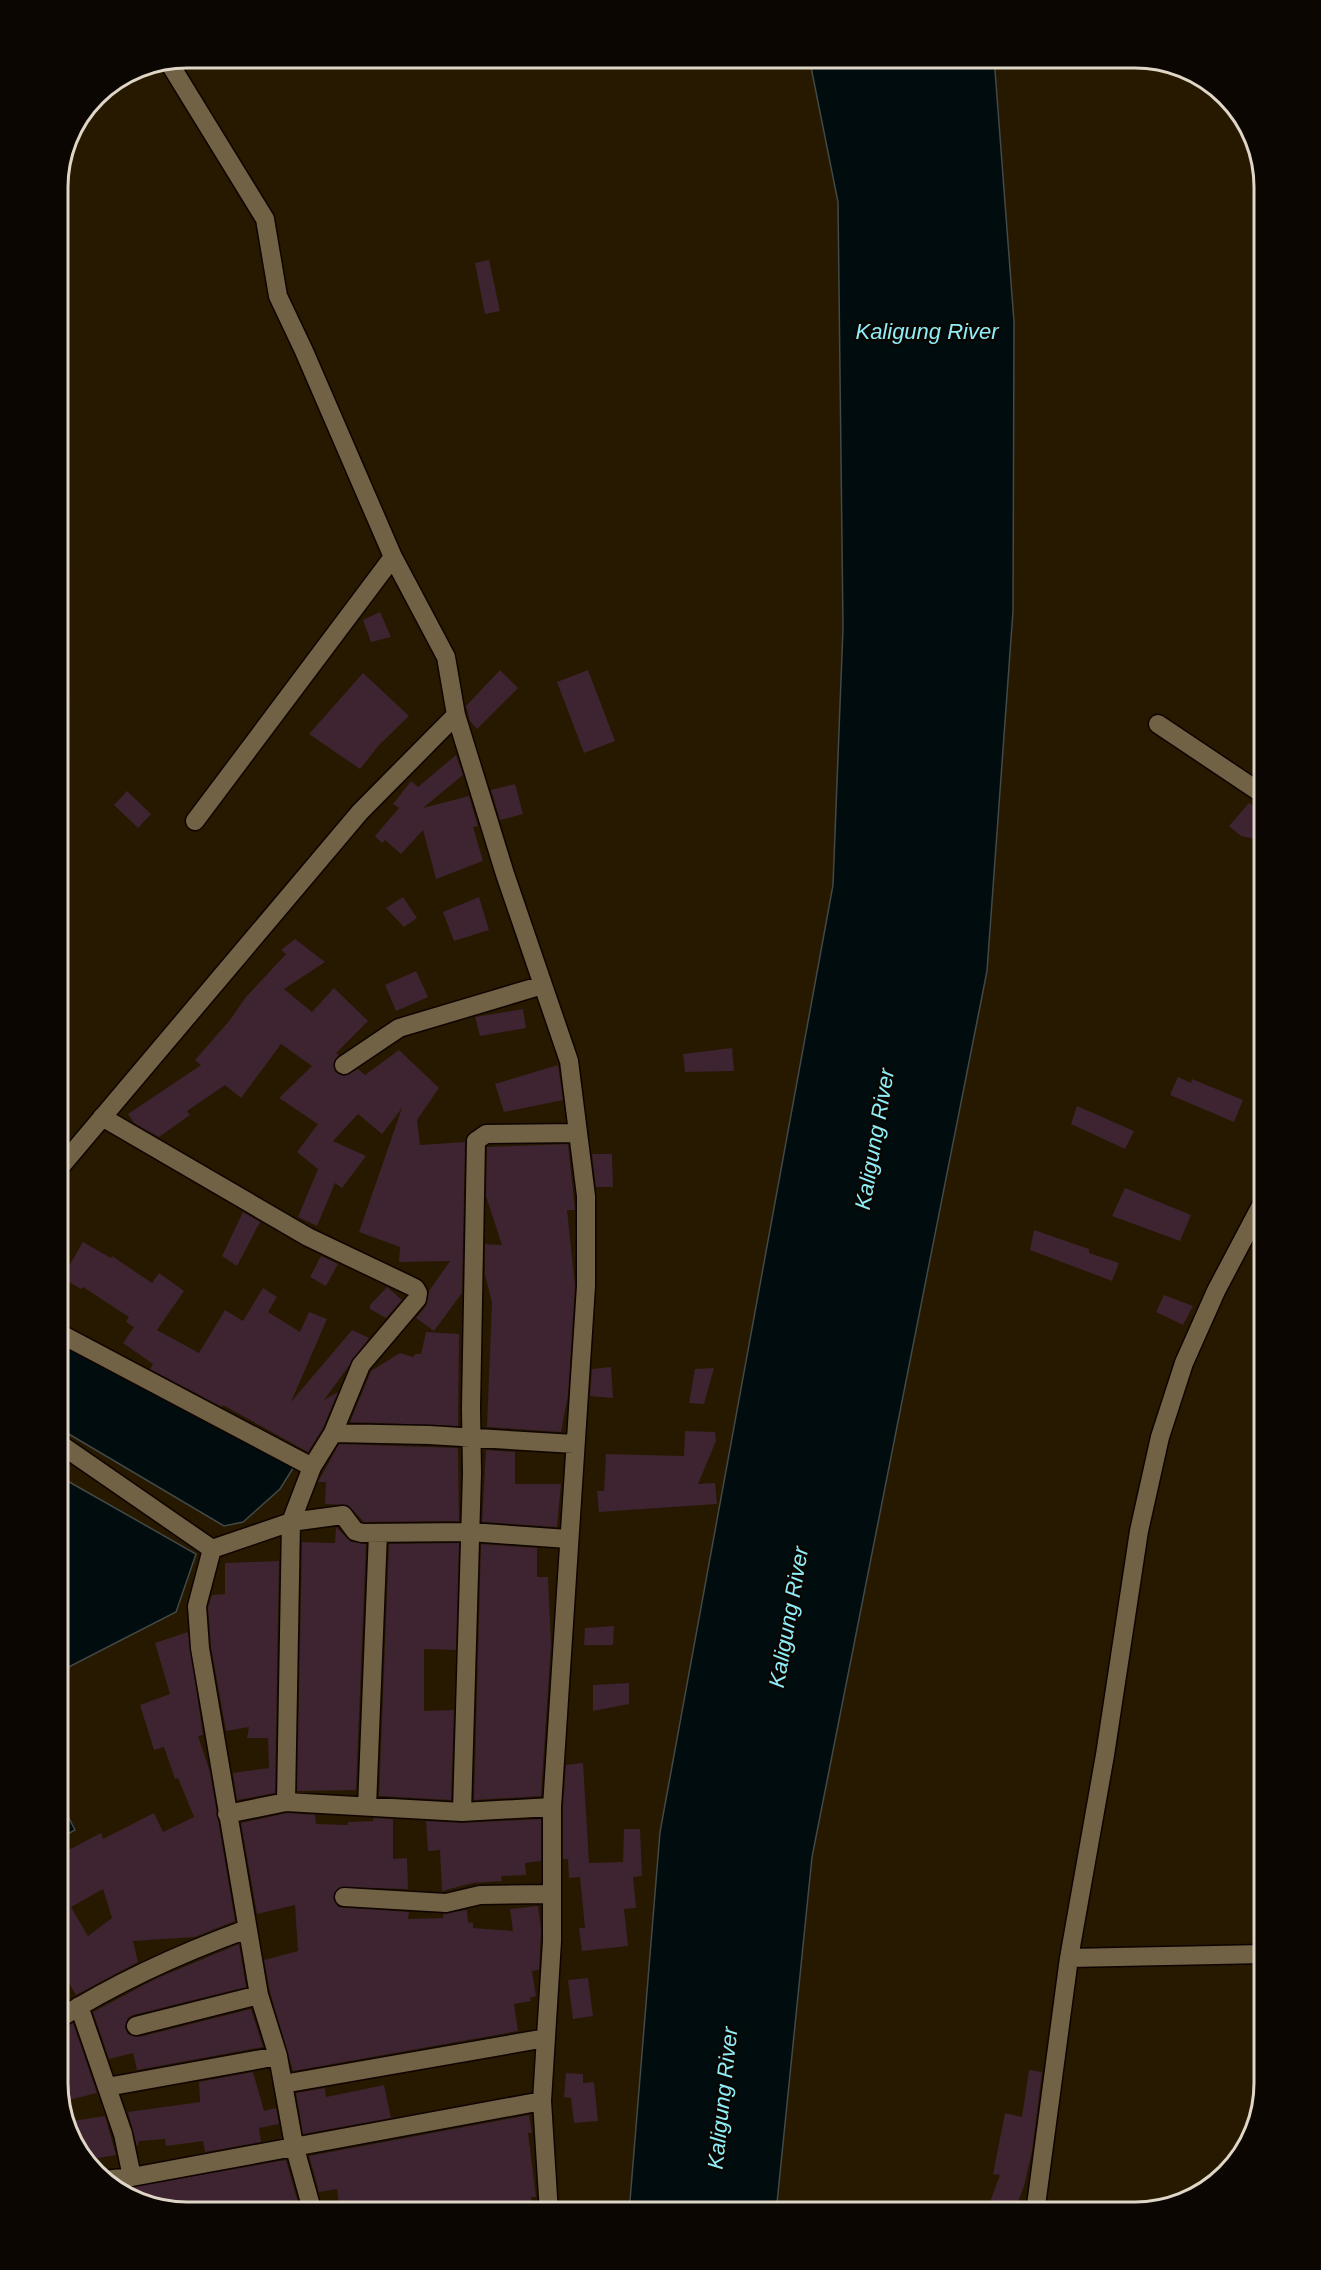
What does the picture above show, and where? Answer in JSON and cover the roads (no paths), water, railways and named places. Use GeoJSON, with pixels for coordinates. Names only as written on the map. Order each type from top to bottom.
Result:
{"type":"FeatureCollection","features":[{"type":"Feature","properties":{"kind":"street"},"geometry":{"type":"LineString","coordinates":[[173,69],[265,219],[278,296],[393,557],[446,657],[455,709],[543,985],[567,1050],[586,1196],[586,1286],[552,1806],[552,1894],[542,2102],[548,2202]]}},
{"type":"Feature","properties":{"kind":"street"},"geometry":{"type":"LineString","coordinates":[[195,821],[393,557]]}},
{"type":"Feature","properties":{"kind":"street"},"geometry":{"type":"LineString","coordinates":[[68,1158],[360,812],[455,709]]}},
{"type":"Feature","properties":{"kind":"street"},"geometry":{"type":"LineString","coordinates":[[1158,724],[1253,788]]}},
{"type":"Feature","properties":{"kind":"street"},"geometry":{"type":"LineString","coordinates":[[344,1065],[399,1028],[543,985]]}},
{"type":"Feature","properties":{"kind":"street"},"geometry":{"type":"LineString","coordinates":[[102,1117],[308,1237],[417,1290],[417,1299],[361,1365],[333,1433],[312,1467],[291,1522],[286,1802]]}},
{"type":"Feature","properties":{"kind":"street"},"geometry":{"type":"LineString","coordinates":[[462,1812],[472,1439],[476,1141],[486,1134],[577,1133]]}},
{"type":"Feature","properties":{"kind":"street"},"geometry":{"type":"LineString","coordinates":[[1036,2202],[1069,1958],[1105,1755],[1138,1531],[1160,1437],[1184,1363],[1216,1291],[1253,1221]]}},
{"type":"Feature","properties":{"kind":"street"},"geometry":{"type":"LineString","coordinates":[[68,1338],[312,1467]]}},
{"type":"Feature","properties":{"kind":"street"},"geometry":{"type":"LineString","coordinates":[[333,1433],[429,1435],[574,1444]]}},
{"type":"Feature","properties":{"kind":"street"},"geometry":{"type":"LineString","coordinates":[[68,1450],[212,1549]]}},
{"type":"Feature","properties":{"kind":"street"},"geometry":{"type":"LineString","coordinates":[[212,1549],[291,1522],[343,1515],[355,1531],[470,1532],[568,1539]]}},
{"type":"Feature","properties":{"kind":"street"},"geometry":{"type":"LineString","coordinates":[[367,1807],[378,1533]]}},
{"type":"Feature","properties":{"kind":"street"},"geometry":{"type":"LineString","coordinates":[[212,1549],[197,1618],[227,1814],[259,1995],[278,2056],[294,2145],[309,2202]]}},
{"type":"Feature","properties":{"kind":"street"},"geometry":{"type":"LineString","coordinates":[[227,1814],[286,1802],[462,1812],[552,1806]]}},
{"type":"Feature","properties":{"kind":"street"},"geometry":{"type":"LineString","coordinates":[[344,1898],[446,1903],[480,1895],[552,1894]]}},
{"type":"Feature","properties":{"kind":"street"},"geometry":{"type":"LineString","coordinates":[[68,2013],[197,1947],[247,1929]]}},
{"type":"Feature","properties":{"kind":"street"},"geometry":{"type":"LineString","coordinates":[[1069,1958],[1253,1954]]}},
{"type":"Feature","properties":{"kind":"street"},"geometry":{"type":"LineString","coordinates":[[136,2026],[259,1995]]}},
{"type":"Feature","properties":{"kind":"street"},"geometry":{"type":"LineString","coordinates":[[79,2006],[123,2134],[132,2177]]}},
{"type":"Feature","properties":{"kind":"street"},"geometry":{"type":"LineString","coordinates":[[283,2084],[546,2038]]}},
{"type":"Feature","properties":{"kind":"street"},"geometry":{"type":"LineString","coordinates":[[107,2088],[278,2056]]}},
{"type":"Feature","properties":{"kind":"street"},"geometry":{"type":"LineString","coordinates":[[115,2179],[542,2102]]}},
{"type":"Feature","properties":{"kind":"water","name":"Kaligung River"},"geometry":{"type":"Polygon","coordinates":[[[811,68],[995,68],[1014,322],[1013,611],[987,971],[812,1857],[777,2202],[630,2202],[660,1832],[833,885],[843,628],[838,202],[811,68]]]}},
{"type":"Feature","properties":{"kind":"water"},"geometry":{"type":"Polygon","coordinates":[[[68,1348],[295,1465],[280,1489],[243,1522],[224,1526],[68,1434],[68,1348]]]}},
{"type":"Feature","properties":{"kind":"water"},"geometry":{"type":"Polygon","coordinates":[[[68,1481],[196,1554],[176,1612],[68,1667],[68,1481]]]}},
{"type":"Feature","properties":{"kind":"water"},"geometry":{"type":"Polygon","coordinates":[[[68,1816],[75,1830],[68,1834],[68,1816]]]}}]}
